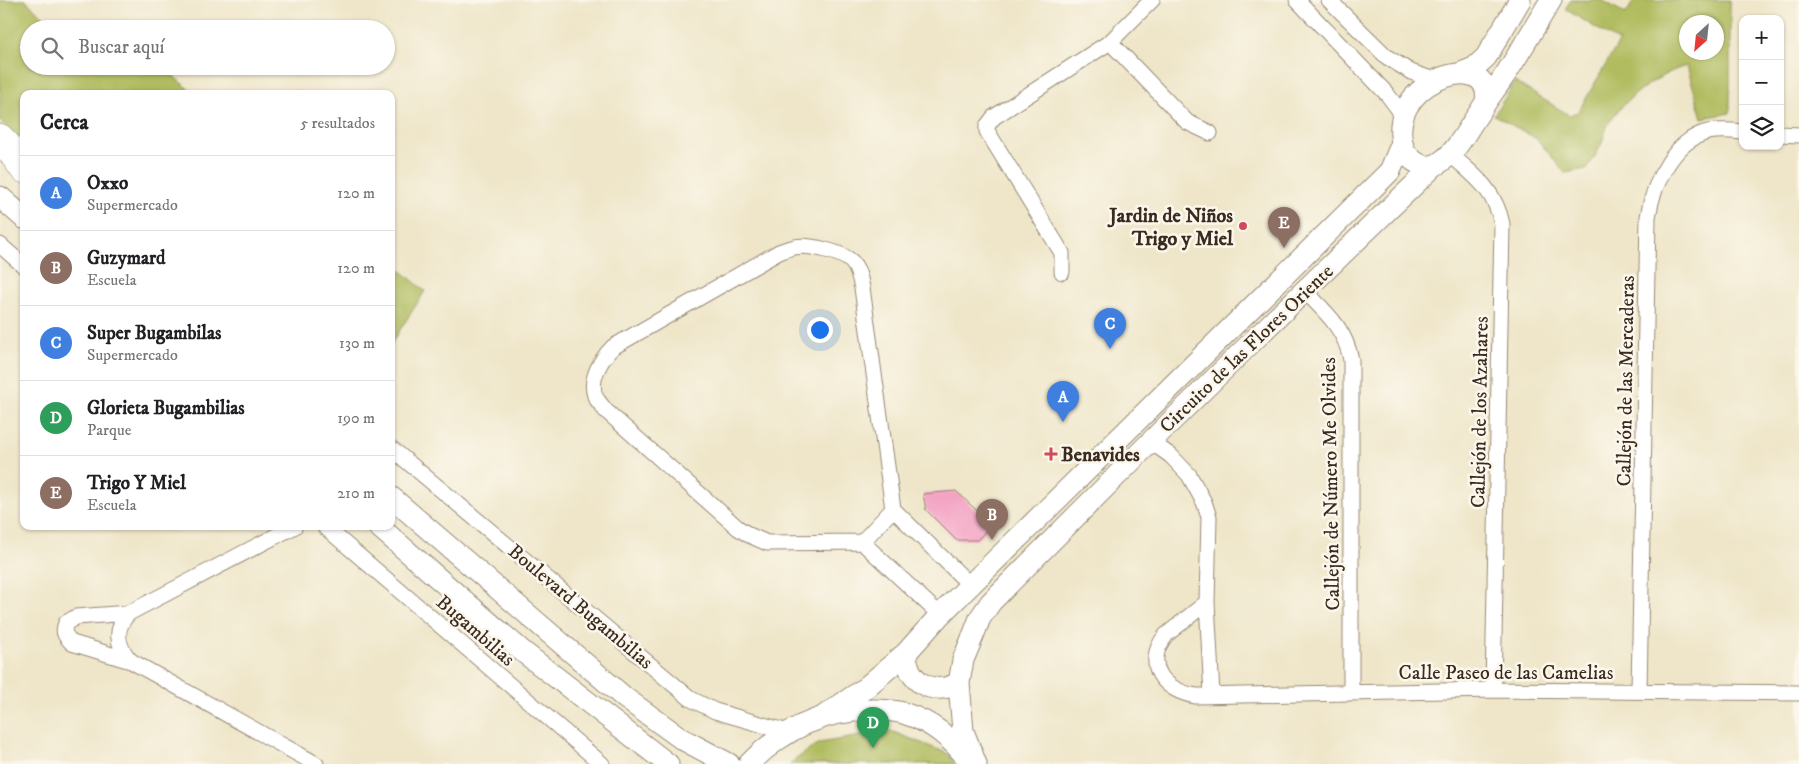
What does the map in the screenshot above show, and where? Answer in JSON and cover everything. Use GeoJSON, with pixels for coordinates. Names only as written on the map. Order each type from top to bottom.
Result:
{"type":"FeatureCollection","features":[{"type":"Feature","properties":{"kind":"highway"},"geometry":{"type":"LineString","coordinates":[[0,138],[20,163]]}},
{"type":"Feature","properties":{"kind":"highway"},"geometry":{"type":"LineString","coordinates":[[0,155],[20,172]]}},
{"type":"Feature","properties":{"kind":"street"},"geometry":{"type":"LineString","coordinates":[[1062,272],[1062,252],[987,130],[987,126],[994,117],[1110,42],[1152,0]]}},
{"type":"Feature","properties":{"kind":"street"},"geometry":{"type":"LineString","coordinates":[[1297,0],[1387,94],[1402,114]]}},
{"type":"Feature","properties":{"kind":"street"},"geometry":{"type":"LineString","coordinates":[[1329,0],[1387,57],[1410,72],[1437,81]]}},
{"type":"Feature","properties":{"kind":"street"},"geometry":{"type":"LineString","coordinates":[[1520,0],[1486,56],[1474,68],[1424,87],[1412,97],[1402,114],[1400,131],[1402,145],[1412,160],[1426,166],[1442,160],[1504,78],[1551,0]]}},
{"type":"Feature","properties":{"kind":"street"},"geometry":{"type":"LineString","coordinates":[[1110,42],[1187,122],[1210,133]]}},
{"type":"Feature","properties":{"kind":"street"},"geometry":{"type":"LineString","coordinates":[[1461,73],[1474,76],[1480,80],[1486,90],[1486,102]]}},
{"type":"Feature","properties":{"kind":"street","name":"Callejón de las Mercaderas"},"geometry":{"type":"LineString","coordinates":[[1639,691],[1650,202],[1660,176],[1668,163],[1696,136],[1714,130],[1739,132]]}},
{"type":"Feature","properties":{"kind":"street"},"geometry":{"type":"LineString","coordinates":[[1784,134],[1799,135]]}},
{"type":"Feature","properties":{"kind":"street","name":"Circuito de las Flores Oriente"},"geometry":{"type":"LineString","coordinates":[[824,716],[864,689],[906,653],[940,615],[1390,171],[1402,145]]}},
{"type":"Feature","properties":{"kind":"street","name":"Circuito de las Flores Oriente"},"geometry":{"type":"LineString","coordinates":[[976,764],[964,731],[959,683],[963,660],[980,618],[992,602],[1150,441],[1304,290],[1442,160]]}},
{"type":"Feature","properties":{"kind":"street","name":"Callejón de los Azahares"},"geometry":{"type":"LineString","coordinates":[[1442,160],[1484,185],[1492,194],[1502,224],[1493,690]]}},
{"type":"Feature","properties":{"kind":"street"},"geometry":{"type":"LineString","coordinates":[[0,196],[20,214]]}},
{"type":"Feature","properties":{"kind":"street"},"geometry":{"type":"LineString","coordinates":[[0,245],[20,262]]}},
{"type":"Feature","properties":{"kind":"street"},"geometry":{"type":"LineString","coordinates":[[940,615],[862,542],[767,543],[748,535],[738,528],[605,410],[595,395],[594,386],[599,365],[605,355],[612,347],[780,252],[796,246],[824,250],[838,254],[851,261],[859,273],[862,288],[893,509],[971,586]]}},
{"type":"Feature","properties":{"kind":"street","name":"Callejón de Número Me Olvides"},"geometry":{"type":"LineString","coordinates":[[1304,290],[1335,322],[1346,340],[1351,360],[1351,693]]}},
{"type":"Feature","properties":{"kind":"street"},"geometry":{"type":"LineString","coordinates":[[1150,441],[1181,465],[1198,488],[1209,517],[1207,602],[1212,695]]}},
{"type":"Feature","properties":{"kind":"street","name":"Boulevard Bugambilias"},"geometry":{"type":"LineString","coordinates":[[395,451],[691,699],[715,711],[788,732]]}},
{"type":"Feature","properties":{"kind":"street","name":"Boulevard Bugambilias"},"geometry":{"type":"LineString","coordinates":[[395,500],[625,698],[682,739],[729,764]]}},
{"type":"Feature","properties":{"kind":"street"},"geometry":{"type":"LineString","coordinates":[[862,542],[893,509]]}},
{"type":"Feature","properties":{"kind":"street"},"geometry":{"type":"LineString","coordinates":[[287,530],[129,613],[76,617],[66,623],[63,629],[66,637],[72,643],[131,661],[316,764]]}},
{"type":"Feature","properties":{"kind":"street","name":"Bugambilias"},"geometry":{"type":"LineString","coordinates":[[329,530],[602,764]]}},
{"type":"Feature","properties":{"kind":"street"},"geometry":{"type":"LineString","coordinates":[[383,530],[522,651],[668,764]]}},
{"type":"Feature","properties":{"kind":"street","name":"Calle Paseo de las Camelias"},"geometry":{"type":"LineString","coordinates":[[1207,602],[1166,635],[1161,641],[1156,657],[1158,673],[1164,681],[1181,692],[1196,696],[1493,690],[1799,692]]}},
{"type":"Feature","properties":{"kind":"street"},"geometry":{"type":"LineString","coordinates":[[129,613],[120,625],[118,639],[120,648],[131,661]]}},
{"type":"Feature","properties":{"kind":"street"},"geometry":{"type":"LineString","coordinates":[[906,653],[908,667],[912,674],[923,684],[937,689],[952,687],[959,683]]}},
{"type":"Feature","properties":{"kind":"street"},"geometry":{"type":"LineString","coordinates":[[749,764],[760,753],[788,732],[824,716],[864,710],[886,710],[906,713],[934,728],[958,746],[971,764]]}},
{"type":"Feature","properties":{"kind":"green space"},"geometry":{"type":"Polygon","coordinates":[[[0,0],[25,0],[47,20],[20,20],[20,75],[172,75],[189,90],[20,90],[20,140],[0,121],[0,0]]]}},
{"type":"Feature","properties":{"kind":"green space"},"geometry":{"type":"Polygon","coordinates":[[[1571,0],[1602,0],[1626,14],[1634,0],[1730,0],[1730,113],[1702,118],[1687,66],[1677,69],[1655,80],[1615,114],[1608,125],[1601,145],[1587,169],[1565,173],[1537,139],[1494,115],[1515,82],[1569,115],[1578,112],[1619,42],[1565,9],[1571,0]]]}},
{"type":"Feature","properties":{"kind":"green space"},"geometry":{"type":"Polygon","coordinates":[[[395,265],[425,291],[395,338],[395,265]]]}},
{"type":"Feature","properties":{"kind":"green space"},"geometry":{"type":"Polygon","coordinates":[[[891,731],[947,753],[955,764],[789,764],[819,743],[891,731]]]}},
{"type":"Feature","properties":{"kind":"building"},"geometry":{"type":"Polygon","coordinates":[[[956,491],[992,525],[977,540],[956,540],[926,510],[923,494],[956,491]]]}},
{"type":"Feature","properties":{"kind":"place","name":"Jardin de Niños Trigo y Miel"},"geometry":{"type":"Point","coordinates":[1243,226]}},
{"type":"Feature","properties":{"kind":"place","name":"Trigo Y Miel"},"geometry":{"type":"Point","coordinates":[1284,248]}},
{"type":"Feature","properties":{"kind":"place","name":"Super Bugambilas"},"geometry":{"type":"Point","coordinates":[1110,349]}},
{"type":"Feature","properties":{"kind":"place","name":"Oxxo"},"geometry":{"type":"Point","coordinates":[1063,422]}},
{"type":"Feature","properties":{"kind":"place","name":"Benavides"},"geometry":{"type":"Point","coordinates":[1051,454]}},
{"type":"Feature","properties":{"kind":"place","name":"Guzymard"},"geometry":{"type":"Point","coordinates":[992,540]}},
{"type":"Feature","properties":{"kind":"place","name":"Glorieta Bugambilias"},"geometry":{"type":"Point","coordinates":[873,748]}}]}
